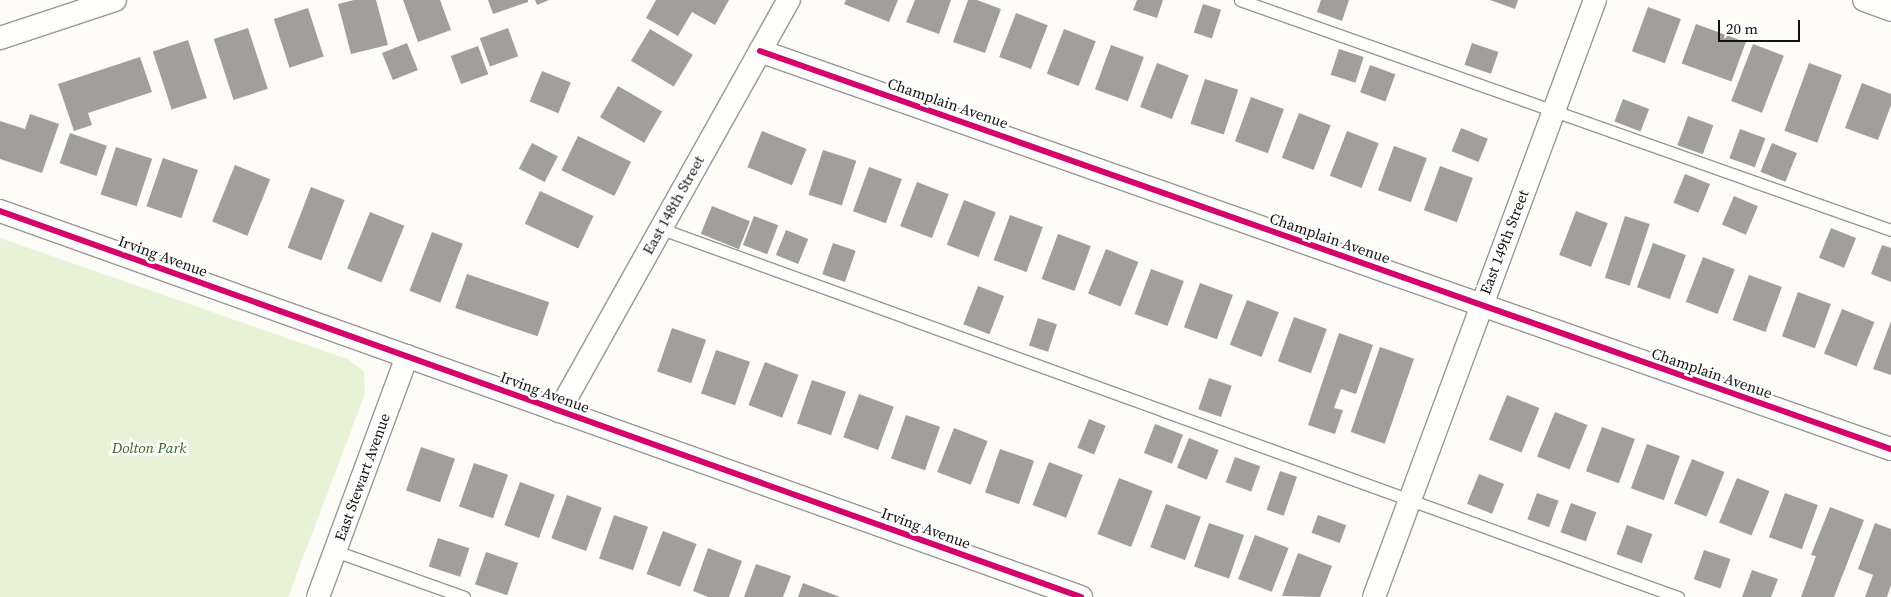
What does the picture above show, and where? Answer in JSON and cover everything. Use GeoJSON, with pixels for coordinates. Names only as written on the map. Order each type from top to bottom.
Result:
{"type":"FeatureCollection","features":[{"type":"Feature","properties":{"kind":"street"},"geometry":{"type":"LineString","coordinates":[[0,38],[115,0]]}},
{"type":"Feature","properties":{"kind":"street","name":"East 148th Street"},"geometry":{"type":"LineString","coordinates":[[559,410],[788,0]]}},
{"type":"Feature","properties":{"kind":"street","name":"East 149th Street"},"geometry":{"type":"LineString","coordinates":[[1374,597],[1595,0]]}},
{"type":"Feature","properties":{"kind":"street"},"geometry":{"type":"LineString","coordinates":[[1864,0],[1891,10]]}},
{"type":"Feature","properties":{"kind":"street","name":"Champlain Avenue"},"geometry":{"type":"LineString","coordinates":[[760,51],[1891,449]]}},
{"type":"Feature","properties":{"kind":"street","name":"Irving Avenue"},"geometry":{"type":"LineString","coordinates":[[0,211],[1081,597]]}},
{"type":"Feature","properties":{"kind":"street","name":"East Stewart Avenue"},"geometry":{"type":"LineString","coordinates":[[318,597],[407,356]]}},
{"type":"Feature","properties":{"kind":"lane"},"geometry":{"type":"LineString","coordinates":[[1240,0],[1891,230]]}},
{"type":"Feature","properties":{"kind":"lane"},"geometry":{"type":"LineString","coordinates":[[659,228],[1678,597]]}},
{"type":"Feature","properties":{"kind":"lane"},"geometry":{"type":"LineString","coordinates":[[335,551],[464,597]]}},
{"type":"Feature","properties":{"kind":"green space","name":"Dolton Park"},"geometry":{"type":"Polygon","coordinates":[[[0,238],[347,359],[364,371],[365,394],[288,597],[0,597],[0,238]]]}},
{"type":"Feature","properties":{"kind":"building"},"geometry":{"type":"Polygon","coordinates":[[[354,0],[376,0],[388,45],[351,54],[338,4],[354,0]]]}},
{"type":"Feature","properties":{"kind":"building"},"geometry":{"type":"Polygon","coordinates":[[[403,0],[440,0],[451,30],[418,42],[403,0]]]}},
{"type":"Feature","properties":{"kind":"building"},"geometry":{"type":"Polygon","coordinates":[[[488,0],[528,0],[528,2],[493,14],[488,0]]]}},
{"type":"Feature","properties":{"kind":"building"},"geometry":{"type":"Polygon","coordinates":[[[535,0],[549,0],[537,5],[535,0]]]}},
{"type":"Feature","properties":{"kind":"building"},"geometry":{"type":"Polygon","coordinates":[[[656,0],[729,0],[715,25],[692,12],[678,36],[646,18],[656,0]]]}},
{"type":"Feature","properties":{"kind":"building"},"geometry":{"type":"Polygon","coordinates":[[[846,0],[898,0],[889,22],[844,4],[846,0]]]}},
{"type":"Feature","properties":{"kind":"building"},"geometry":{"type":"Polygon","coordinates":[[[915,0],[951,0],[939,34],[906,22],[915,0]]]}},
{"type":"Feature","properties":{"kind":"building"},"geometry":{"type":"Polygon","coordinates":[[[968,0],[977,0],[1001,9],[985,53],[953,42],[968,0]]]}},
{"type":"Feature","properties":{"kind":"building"},"geometry":{"type":"Polygon","coordinates":[[[1137,0],[1163,0],[1157,18],[1133,10],[1137,0]]]}},
{"type":"Feature","properties":{"kind":"building"},"geometry":{"type":"Polygon","coordinates":[[[1321,0],[1349,0],[1342,21],[1317,12],[1321,0]]]}},
{"type":"Feature","properties":{"kind":"building"},"geometry":{"type":"Polygon","coordinates":[[[1490,0],[1518,0],[1515,9],[1490,0]]]}},
{"type":"Feature","properties":{"kind":"building"},"geometry":{"type":"Polygon","coordinates":[[[1203,4],[1221,10],[1212,38],[1194,33],[1203,4]]]}},
{"type":"Feature","properties":{"kind":"building"},"geometry":{"type":"Polygon","coordinates":[[[1648,7],[1681,19],[1665,63],[1632,51],[1648,7]]]}},
{"type":"Feature","properties":{"kind":"building"},"geometry":{"type":"Polygon","coordinates":[[[308,8],[324,57],[290,68],[274,19],[308,8]]]}},
{"type":"Feature","properties":{"kind":"building"},"geometry":{"type":"Polygon","coordinates":[[[1016,13],[1048,25],[1031,69],[999,57],[1016,13]]]}},
{"type":"Feature","properties":{"kind":"building"},"geometry":{"type":"Polygon","coordinates":[[[1696,24],[1746,42],[1731,82],[1682,63],[1696,24]]]}},
{"type":"Feature","properties":{"kind":"building"},"geometry":{"type":"Polygon","coordinates":[[[248,28],[268,89],[234,100],[214,39],[248,28]]]}},
{"type":"Feature","properties":{"kind":"building"},"geometry":{"type":"Polygon","coordinates":[[[508,28],[518,56],[490,66],[480,38],[508,28]]]}},
{"type":"Feature","properties":{"kind":"building"},"geometry":{"type":"Polygon","coordinates":[[[650,29],[693,55],[674,86],[631,61],[650,29]]]}},
{"type":"Feature","properties":{"kind":"building"},"geometry":{"type":"Polygon","coordinates":[[[1064,29],[1096,41],[1079,86],[1047,74],[1064,29]]]}},
{"type":"Feature","properties":{"kind":"building"},"geometry":{"type":"Polygon","coordinates":[[[188,40],[207,98],[172,109],[153,51],[188,40]]]}},
{"type":"Feature","properties":{"kind":"building"},"geometry":{"type":"Polygon","coordinates":[[[407,43],[418,70],[393,80],[382,53],[407,43]]]}},
{"type":"Feature","properties":{"kind":"building"},"geometry":{"type":"Polygon","coordinates":[[[1472,43],[1498,52],[1491,74],[1465,65],[1472,43]]]}},
{"type":"Feature","properties":{"kind":"building"},"geometry":{"type":"Polygon","coordinates":[[[1753,44],[1784,56],[1762,113],[1731,101],[1753,44]]]}},
{"type":"Feature","properties":{"kind":"building"},"geometry":{"type":"Polygon","coordinates":[[[1111,45],[1144,57],[1128,101],[1095,89],[1111,45]]]}},
{"type":"Feature","properties":{"kind":"building"},"geometry":{"type":"Polygon","coordinates":[[[478,46],[488,74],[461,84],[451,56],[478,46]]]}},
{"type":"Feature","properties":{"kind":"building"},"geometry":{"type":"Polygon","coordinates":[[[1339,49],[1364,57],[1355,83],[1331,75],[1339,49]]]}},
{"type":"Feature","properties":{"kind":"building"},"geometry":{"type":"Polygon","coordinates":[[[140,57],[152,92],[88,113],[92,125],[74,131],[58,84],[140,57]]]}},
{"type":"Feature","properties":{"kind":"building"},"geometry":{"type":"Polygon","coordinates":[[[1157,63],[1189,75],[1172,119],[1140,107],[1157,63]]]}},
{"type":"Feature","properties":{"kind":"building"},"geometry":{"type":"Polygon","coordinates":[[[1809,63],[1842,75],[1817,143],[1784,131],[1809,63]]]}},
{"type":"Feature","properties":{"kind":"building"},"geometry":{"type":"Polygon","coordinates":[[[1370,65],[1395,74],[1385,101],[1360,92],[1370,65]]]}},
{"type":"Feature","properties":{"kind":"building"},"geometry":{"type":"Polygon","coordinates":[[[542,71],[571,83],[558,113],[530,102],[542,71]]]}},
{"type":"Feature","properties":{"kind":"building"},"geometry":{"type":"Polygon","coordinates":[[[1205,79],[1238,90],[1224,135],[1190,124],[1205,79]]]}},
{"type":"Feature","properties":{"kind":"building"},"geometry":{"type":"Polygon","coordinates":[[[1862,83],[1891,94],[1891,105],[1878,140],[1845,128],[1862,83]]]}},
{"type":"Feature","properties":{"kind":"building"},"geometry":{"type":"Polygon","coordinates":[[[618,86],[662,112],[644,143],[600,117],[618,86]]]}},
{"type":"Feature","properties":{"kind":"building"},"geometry":{"type":"Polygon","coordinates":[[[1251,97],[1284,109],[1268,153],[1235,141],[1251,97]]]}},
{"type":"Feature","properties":{"kind":"building"},"geometry":{"type":"Polygon","coordinates":[[[1623,99],[1649,109],[1641,131],[1614,121],[1623,99]]]}},
{"type":"Feature","properties":{"kind":"building"},"geometry":{"type":"Polygon","coordinates":[[[1299,113],[1331,125],[1314,170],[1282,158],[1299,113]]]}},
{"type":"Feature","properties":{"kind":"building"},"geometry":{"type":"Polygon","coordinates":[[[30,114],[59,124],[42,173],[0,159],[0,121],[25,129],[30,114]]]}},
{"type":"Feature","properties":{"kind":"building"},"geometry":{"type":"Polygon","coordinates":[[[1688,116],[1713,125],[1703,154],[1677,145],[1688,116]]]}},
{"type":"Feature","properties":{"kind":"building"},"geometry":{"type":"Polygon","coordinates":[[[1461,128],[1488,139],[1479,162],[1452,151],[1461,128]]]}},
{"type":"Feature","properties":{"kind":"building"},"geometry":{"type":"Polygon","coordinates":[[[1740,129],[1765,138],[1755,167],[1729,158],[1740,129]]]}},
{"type":"Feature","properties":{"kind":"building"},"geometry":{"type":"Polygon","coordinates":[[[762,131],[807,149],[792,185],[747,167],[762,131]]]}},
{"type":"Feature","properties":{"kind":"building"},"geometry":{"type":"Polygon","coordinates":[[[1347,131],[1379,143],[1362,188],[1330,176],[1347,131]]]}},
{"type":"Feature","properties":{"kind":"building"},"geometry":{"type":"Polygon","coordinates":[[[70,133],[107,146],[96,176],[60,163],[70,133]]]}},
{"type":"Feature","properties":{"kind":"building"},"geometry":{"type":"Polygon","coordinates":[[[578,136],[631,162],[614,196],[561,170],[578,136]]]}},
{"type":"Feature","properties":{"kind":"building"},"geometry":{"type":"Polygon","coordinates":[[[532,143],[558,156],[545,182],[519,169],[532,143]]]}},
{"type":"Feature","properties":{"kind":"building"},"geometry":{"type":"Polygon","coordinates":[[[1772,143],[1797,153],[1785,182],[1760,172],[1772,143]]]}},
{"type":"Feature","properties":{"kind":"building"},"geometry":{"type":"Polygon","coordinates":[[[1394,146],[1427,158],[1411,202],[1378,190],[1394,146]]]}},
{"type":"Feature","properties":{"kind":"building"},"geometry":{"type":"Polygon","coordinates":[[[116,147],[152,159],[137,206],[101,195],[116,147]]]}},
{"type":"Feature","properties":{"kind":"building"},"geometry":{"type":"Polygon","coordinates":[[[823,150],[856,161],[842,206],[808,195],[823,150]]]}},
{"type":"Feature","properties":{"kind":"building"},"geometry":{"type":"Polygon","coordinates":[[[163,158],[198,170],[181,218],[146,206],[163,158]]]}},
{"type":"Feature","properties":{"kind":"building"},"geometry":{"type":"Polygon","coordinates":[[[235,165],[270,179],[247,236],[212,222],[235,165]]]}},
{"type":"Feature","properties":{"kind":"building"},"geometry":{"type":"Polygon","coordinates":[[[1440,166],[1473,178],[1457,222],[1424,210],[1440,166]]]}},
{"type":"Feature","properties":{"kind":"building"},"geometry":{"type":"Polygon","coordinates":[[[869,167],[902,179],[886,223],[853,211],[869,167]]]}},
{"type":"Feature","properties":{"kind":"building"},"geometry":{"type":"Polygon","coordinates":[[[1685,174],[1710,184],[1698,213],[1673,203],[1685,174]]]}},
{"type":"Feature","properties":{"kind":"building"},"geometry":{"type":"Polygon","coordinates":[[[917,182],[949,194],[932,238],[900,226],[917,182]]]}},
{"type":"Feature","properties":{"kind":"building"},"geometry":{"type":"Polygon","coordinates":[[[311,187],[345,200],[321,261],[288,248],[311,187]]]}},
{"type":"Feature","properties":{"kind":"building"},"geometry":{"type":"Polygon","coordinates":[[[540,191],[593,216],[578,249],[525,224],[540,191]]]}},
{"type":"Feature","properties":{"kind":"building"},"geometry":{"type":"Polygon","coordinates":[[[1734,196],[1758,206],[1746,235],[1722,225],[1734,196]]]}},
{"type":"Feature","properties":{"kind":"building"},"geometry":{"type":"Polygon","coordinates":[[[964,200],[996,212],[979,257],[947,245],[964,200]]]}},
{"type":"Feature","properties":{"kind":"building"},"geometry":{"type":"Polygon","coordinates":[[[712,206],[750,221],[739,249],[701,234],[712,206]]]}},
{"type":"Feature","properties":{"kind":"building"},"geometry":{"type":"Polygon","coordinates":[[[1576,211],[1608,223],[1591,267],[1559,255],[1576,211]]]}},
{"type":"Feature","properties":{"kind":"building"},"geometry":{"type":"Polygon","coordinates":[[[370,212],[404,226],[381,282],[347,269],[370,212]]]}},
{"type":"Feature","properties":{"kind":"building"},"geometry":{"type":"Polygon","coordinates":[[[1010,215],[1043,227],[1026,272],[994,260],[1010,215]]]}},
{"type":"Feature","properties":{"kind":"building"},"geometry":{"type":"Polygon","coordinates":[[[754,216],[778,225],[767,254],[743,245],[754,216]]]}},
{"type":"Feature","properties":{"kind":"building"},"geometry":{"type":"Polygon","coordinates":[[[1625,216],[1650,224],[1630,286],[1605,278],[1625,216]]]}},
{"type":"Feature","properties":{"kind":"building"},"geometry":{"type":"Polygon","coordinates":[[[1831,228],[1856,238],[1844,268],[1819,258],[1831,228]]]}},
{"type":"Feature","properties":{"kind":"building"},"geometry":{"type":"Polygon","coordinates":[[[786,230],[808,239],[798,264],[776,255],[786,230]]]}},
{"type":"Feature","properties":{"kind":"building"},"geometry":{"type":"Polygon","coordinates":[[[432,232],[463,244],[440,303],[409,291],[432,232]]]}},
{"type":"Feature","properties":{"kind":"building"},"geometry":{"type":"Polygon","coordinates":[[[1058,234],[1091,246],[1074,291],[1042,279],[1058,234]]]}},
{"type":"Feature","properties":{"kind":"building"},"geometry":{"type":"Polygon","coordinates":[[[833,243],[856,251],[845,282],[822,274],[833,243]]]}},
{"type":"Feature","properties":{"kind":"building"},"geometry":{"type":"Polygon","coordinates":[[[1653,243],[1686,255],[1670,299],[1637,287],[1653,243]]]}},
{"type":"Feature","properties":{"kind":"building"},"geometry":{"type":"Polygon","coordinates":[[[1882,245],[1891,248],[1891,282],[1871,274],[1882,245]]]}},
{"type":"Feature","properties":{"kind":"building"},"geometry":{"type":"Polygon","coordinates":[[[1106,249],[1138,262],[1120,307],[1088,294],[1106,249]]]}},
{"type":"Feature","properties":{"kind":"building"},"geometry":{"type":"Polygon","coordinates":[[[1703,257],[1735,269],[1718,314],[1686,302],[1703,257]]]}},
{"type":"Feature","properties":{"kind":"building"},"geometry":{"type":"Polygon","coordinates":[[[1151,269],[1184,281],[1167,326],[1135,314],[1151,269]]]}},
{"type":"Feature","properties":{"kind":"building"},"geometry":{"type":"Polygon","coordinates":[[[467,274],[549,302],[538,336],[455,308],[467,274]]]}},
{"type":"Feature","properties":{"kind":"building"},"geometry":{"type":"Polygon","coordinates":[[[1749,275],[1782,287],[1765,332],[1733,320],[1749,275]]]}},
{"type":"Feature","properties":{"kind":"building"},"geometry":{"type":"Polygon","coordinates":[[[1200,283],[1233,295],[1217,339],[1184,327],[1200,283]]]}},
{"type":"Feature","properties":{"kind":"building"},"geometry":{"type":"Polygon","coordinates":[[[978,286],[1004,296],[989,334],[963,324],[978,286]]]}},
{"type":"Feature","properties":{"kind":"building"},"geometry":{"type":"Polygon","coordinates":[[[1798,292],[1831,304],[1815,348],[1782,336],[1798,292]]]}},
{"type":"Feature","properties":{"kind":"building"},"geometry":{"type":"Polygon","coordinates":[[[1247,300],[1279,312],[1262,357],[1230,345],[1247,300]]]}},
{"type":"Feature","properties":{"kind":"building"},"geometry":{"type":"Polygon","coordinates":[[[1842,309],[1874,322],[1856,367],[1824,354],[1842,309]]]}},
{"type":"Feature","properties":{"kind":"building"},"geometry":{"type":"Polygon","coordinates":[[[1294,317],[1327,329],[1311,373],[1278,361],[1294,317]]]}},
{"type":"Feature","properties":{"kind":"building"},"geometry":{"type":"Polygon","coordinates":[[[1038,318],[1057,324],[1048,352],[1029,346],[1038,318]]]}},
{"type":"Feature","properties":{"kind":"building"},"geometry":{"type":"Polygon","coordinates":[[[1891,321],[1891,375],[1873,369],[1891,321]]]}},
{"type":"Feature","properties":{"kind":"building"},"geometry":{"type":"Polygon","coordinates":[[[672,328],[706,340],[691,383],[657,371],[672,328]]]}},
{"type":"Feature","properties":{"kind":"building"},"geometry":{"type":"Polygon","coordinates":[[[1339,333],[1373,345],[1356,394],[1341,389],[1334,408],[1343,410],[1335,434],[1308,425],[1339,333]]]}},
{"type":"Feature","properties":{"kind":"building"},"geometry":{"type":"Polygon","coordinates":[[[1380,347],[1414,359],[1385,444],[1351,432],[1380,347]]]}},
{"type":"Feature","properties":{"kind":"building"},"geometry":{"type":"Polygon","coordinates":[[[716,350],[750,362],[735,405],[701,393],[716,350]]]}},
{"type":"Feature","properties":{"kind":"building"},"geometry":{"type":"Polygon","coordinates":[[[765,362],[799,375],[782,418],[749,405],[765,362]]]}},
{"type":"Feature","properties":{"kind":"building"},"geometry":{"type":"Polygon","coordinates":[[[1209,378],[1232,386],[1221,417],[1198,409],[1209,378]]]}},
{"type":"Feature","properties":{"kind":"building"},"geometry":{"type":"Polygon","coordinates":[[[812,380],[846,392],[831,435],[797,423],[812,380]]]}},
{"type":"Feature","properties":{"kind":"building"},"geometry":{"type":"Polygon","coordinates":[[[859,394],[894,407],[878,450],[843,437],[859,394]]]}},
{"type":"Feature","properties":{"kind":"building"},"geometry":{"type":"Polygon","coordinates":[[[1507,395],[1539,408],[1521,453],[1489,440],[1507,395]]]}},
{"type":"Feature","properties":{"kind":"building"},"geometry":{"type":"Polygon","coordinates":[[[1555,412],[1587,425],[1569,470],[1537,457],[1555,412]]]}},
{"type":"Feature","properties":{"kind":"building"},"geometry":{"type":"Polygon","coordinates":[[[906,415],[940,427],[925,470],[891,458],[906,415]]]}},
{"type":"Feature","properties":{"kind":"building"},"geometry":{"type":"Polygon","coordinates":[[[1089,419],[1106,426],[1094,454],[1077,448],[1089,419]]]}},
{"type":"Feature","properties":{"kind":"building"},"geometry":{"type":"Polygon","coordinates":[[[1155,424],[1183,435],[1172,464],[1144,453],[1155,424]]]}},
{"type":"Feature","properties":{"kind":"building"},"geometry":{"type":"Polygon","coordinates":[[[1602,427],[1635,439],[1619,483],[1586,471],[1602,427]]]}},
{"type":"Feature","properties":{"kind":"building"},"geometry":{"type":"Polygon","coordinates":[[[954,428],[988,441],[971,485],[937,472],[954,428]]]}},
{"type":"Feature","properties":{"kind":"building"},"geometry":{"type":"Polygon","coordinates":[[[1189,438],[1219,450],[1207,480],[1177,468],[1189,438]]]}},
{"type":"Feature","properties":{"kind":"building"},"geometry":{"type":"Polygon","coordinates":[[[1647,444],[1680,456],[1664,500],[1631,488],[1647,444]]]}},
{"type":"Feature","properties":{"kind":"building"},"geometry":{"type":"Polygon","coordinates":[[[421,447],[455,459],[440,502],[406,490],[421,447]]]}},
{"type":"Feature","properties":{"kind":"building"},"geometry":{"type":"Polygon","coordinates":[[[1000,449],[1034,461],[1019,504],[985,492],[1000,449]]]}},
{"type":"Feature","properties":{"kind":"building"},"geometry":{"type":"Polygon","coordinates":[[[1235,457],[1260,466],[1251,492],[1226,482],[1235,457]]]}},
{"type":"Feature","properties":{"kind":"building"},"geometry":{"type":"Polygon","coordinates":[[[1692,459],[1724,472],[1706,517],[1674,504],[1692,459]]]}},
{"type":"Feature","properties":{"kind":"building"},"geometry":{"type":"Polygon","coordinates":[[[1049,462],[1083,475],[1066,518],[1033,505],[1049,462]]]}},
{"type":"Feature","properties":{"kind":"building"},"geometry":{"type":"Polygon","coordinates":[[[474,463],[508,475],[493,518],[459,506],[474,463]]]}},
{"type":"Feature","properties":{"kind":"building"},"geometry":{"type":"Polygon","coordinates":[[[1280,471],[1297,477],[1284,516],[1267,510],[1280,471]]]}},
{"type":"Feature","properties":{"kind":"building"},"geometry":{"type":"Polygon","coordinates":[[[1479,474],[1504,484],[1492,514],[1467,504],[1479,474]]]}},
{"type":"Feature","properties":{"kind":"building"},"geometry":{"type":"Polygon","coordinates":[[[1119,478],[1153,491],[1131,547],[1097,534],[1119,478]]]}},
{"type":"Feature","properties":{"kind":"building"},"geometry":{"type":"Polygon","coordinates":[[[1737,478],[1769,491],[1751,536],[1719,523],[1737,478]]]}},
{"type":"Feature","properties":{"kind":"building"},"geometry":{"type":"Polygon","coordinates":[[[520,482],[555,495],[539,538],[504,525],[520,482]]]}},
{"type":"Feature","properties":{"kind":"building"},"geometry":{"type":"Polygon","coordinates":[[[1537,493],[1559,501],[1549,527],[1527,519],[1537,493]]]}},
{"type":"Feature","properties":{"kind":"building"},"geometry":{"type":"Polygon","coordinates":[[[1785,493],[1818,505],[1802,549],[1769,537],[1785,493]]]}},
{"type":"Feature","properties":{"kind":"building"},"geometry":{"type":"Polygon","coordinates":[[[567,495],[602,508],[586,551],[551,538],[567,495]]]}},
{"type":"Feature","properties":{"kind":"building"},"geometry":{"type":"Polygon","coordinates":[[[1571,503],[1596,512],[1586,541],[1560,532],[1571,503]]]}},
{"type":"Feature","properties":{"kind":"building"},"geometry":{"type":"Polygon","coordinates":[[[1166,504],[1201,517],[1185,560],[1150,547],[1166,504]]]}},
{"type":"Feature","properties":{"kind":"building"},"geometry":{"type":"Polygon","coordinates":[[[1830,507],[1864,520],[1834,597],[1801,597],[1816,556],[1811,555],[1830,507]]]}},
{"type":"Feature","properties":{"kind":"building"},"geometry":{"type":"Polygon","coordinates":[[[614,515],[648,527],[633,570],[599,558],[614,515]]]}},
{"type":"Feature","properties":{"kind":"building"},"geometry":{"type":"Polygon","coordinates":[[[1318,515],[1346,525],[1340,543],[1312,533],[1318,515]]]}},
{"type":"Feature","properties":{"kind":"building"},"geometry":{"type":"Polygon","coordinates":[[[1209,523],[1244,535],[1229,579],[1194,566],[1209,523]]]}},
{"type":"Feature","properties":{"kind":"building"},"geometry":{"type":"Polygon","coordinates":[[[1875,523],[1891,529],[1891,585],[1887,597],[1865,597],[1873,575],[1858,569],[1875,523]]]}},
{"type":"Feature","properties":{"kind":"building"},"geometry":{"type":"Polygon","coordinates":[[[1627,525],[1652,534],[1642,563],[1616,554],[1627,525]]]}},
{"type":"Feature","properties":{"kind":"building"},"geometry":{"type":"Polygon","coordinates":[[[663,531],[697,544],[680,587],[647,574],[663,531]]]}},
{"type":"Feature","properties":{"kind":"building"},"geometry":{"type":"Polygon","coordinates":[[[1255,535],[1289,548],[1272,592],[1238,579],[1255,535]]]}},
{"type":"Feature","properties":{"kind":"building"},"geometry":{"type":"Polygon","coordinates":[[[438,538],[469,548],[460,577],[429,567],[438,538]]]}},
{"type":"Feature","properties":{"kind":"building"},"geometry":{"type":"Polygon","coordinates":[[[708,548],[742,561],[729,597],[708,597],[693,591],[708,548]]]}},
{"type":"Feature","properties":{"kind":"building"},"geometry":{"type":"Polygon","coordinates":[[[1704,550],[1730,559],[1720,588],[1694,579],[1704,550]]]}},
{"type":"Feature","properties":{"kind":"building"},"geometry":{"type":"Polygon","coordinates":[[[486,552],[518,563],[507,595],[475,584],[486,552]]]}},
{"type":"Feature","properties":{"kind":"building"},"geometry":{"type":"Polygon","coordinates":[[[1298,553],[1332,566],[1320,597],[1282,596],[1298,553]]]}},
{"type":"Feature","properties":{"kind":"building"},"geometry":{"type":"Polygon","coordinates":[[[756,564],[791,576],[783,597],[744,597],[756,564]]]}},
{"type":"Feature","properties":{"kind":"building"},"geometry":{"type":"Polygon","coordinates":[[[1752,570],[1778,579],[1771,597],[1742,597],[1752,570]]]}},
{"type":"Feature","properties":{"kind":"building"},"geometry":{"type":"Polygon","coordinates":[[[803,583],[840,597],[798,597],[803,583]]]}},
{"type":"Feature","properties":{"kind":"cycle path"},"geometry":{"type":"LineString","coordinates":[[760,51],[1891,449]]}},
{"type":"Feature","properties":{"kind":"cycle path"},"geometry":{"type":"LineString","coordinates":[[0,211],[1081,597]]}}]}
